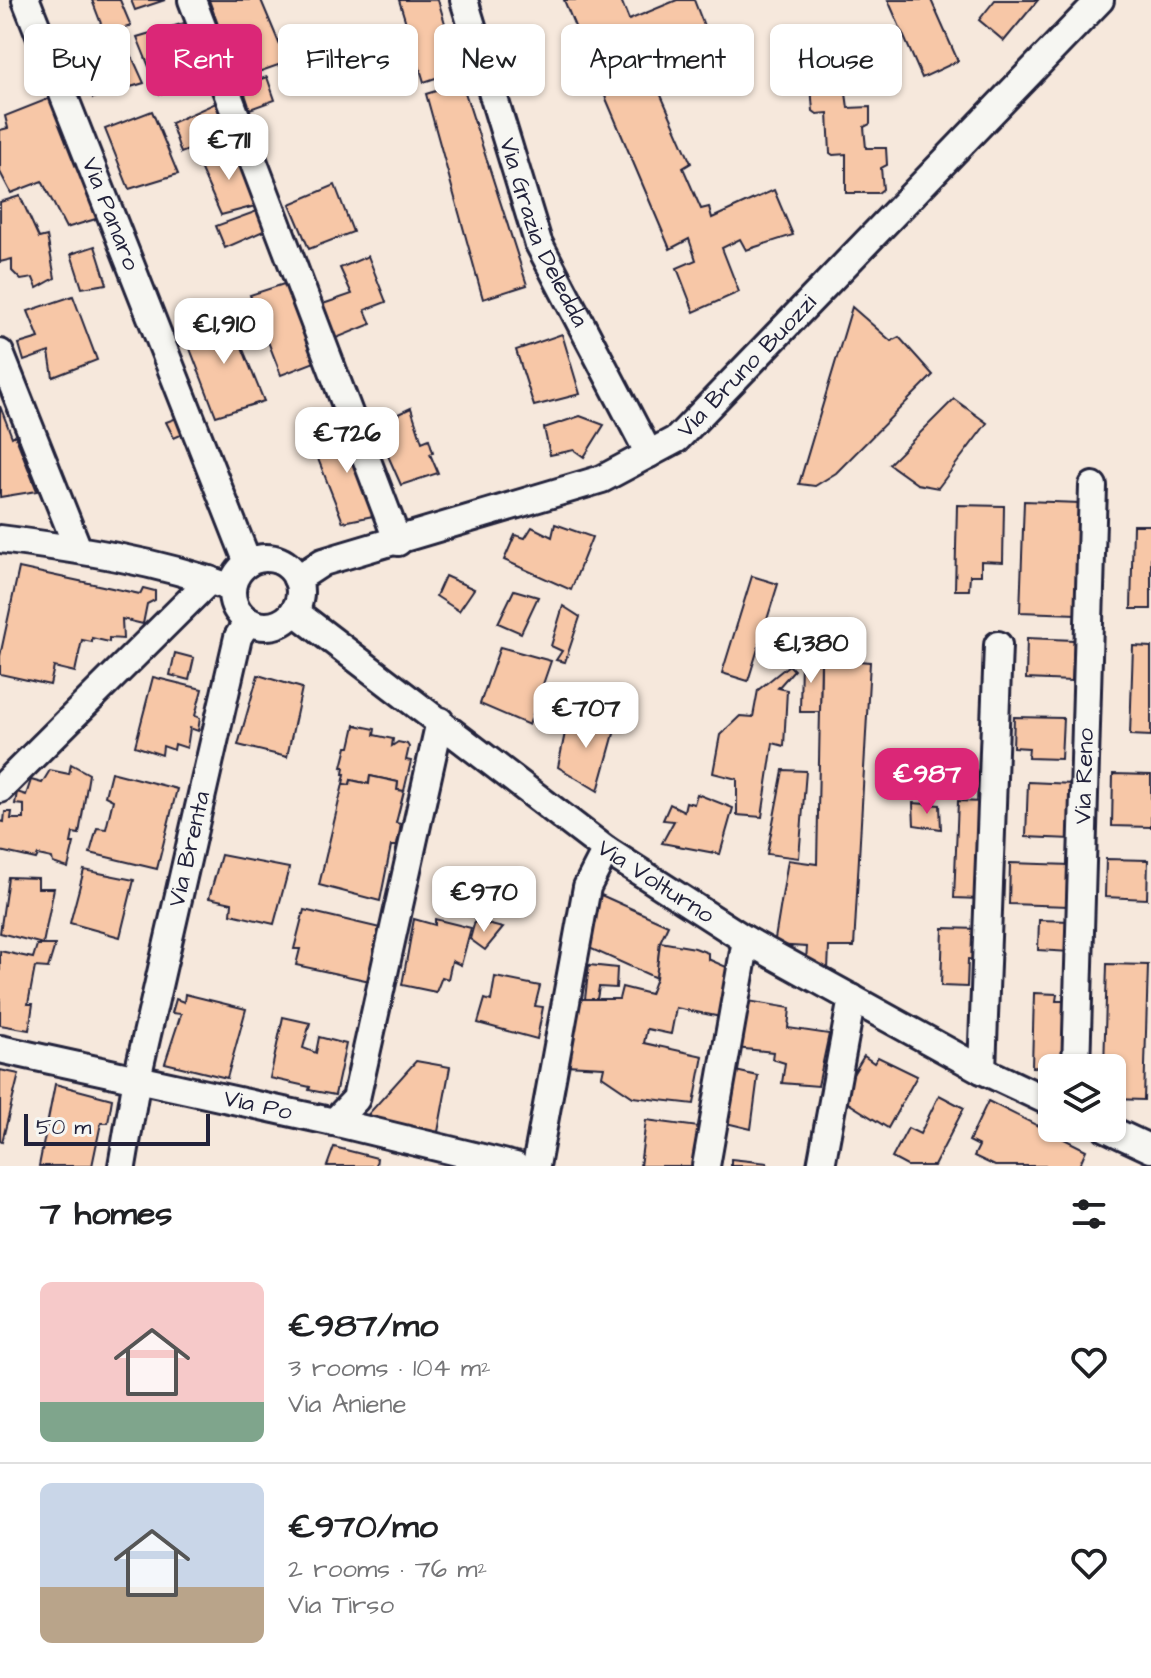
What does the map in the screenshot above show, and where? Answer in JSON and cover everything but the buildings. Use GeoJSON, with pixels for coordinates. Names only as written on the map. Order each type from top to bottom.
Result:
{"type":"FeatureCollection","features":[{"type":"Feature","properties":{"kind":"street","name":"Via Panaro"},"geometry":{"type":"LineString","coordinates":[[26,0],[248,563]]}},
{"type":"Feature","properties":{"kind":"street"},"geometry":{"type":"LineString","coordinates":[[192,0],[398,542]]}},
{"type":"Feature","properties":{"kind":"street","name":"Via Grazia Deledda"},"geometry":{"type":"LineString","coordinates":[[464,0],[538,242],[649,454]]}},
{"type":"Feature","properties":{"kind":"street","name":"Via Bruno Buozzi"},"geometry":{"type":"LineString","coordinates":[[297,579],[323,562],[602,479],[677,439],[1100,0]]}},
{"type":"Feature","properties":{"kind":"street"},"geometry":{"type":"LineString","coordinates":[[0,353],[78,549]]}},
{"type":"Feature","properties":{"kind":"street","name":"Via Reno"},"geometry":{"type":"LineString","coordinates":[[1076,1054],[1093,486]]}},
{"type":"Feature","properties":{"kind":"street"},"geometry":{"type":"LineString","coordinates":[[0,539],[78,549],[183,571],[221,584],[235,607],[248,621],[257,625],[278,624],[294,611],[299,600],[297,579],[291,569],[270,558],[248,563],[221,584],[0,789]]}},
{"type":"Feature","properties":{"kind":"street","name":"Via Volturno"},"geometry":{"type":"LineString","coordinates":[[294,611],[606,850],[746,940],[982,1070],[1038,1096]]}},
{"type":"Feature","properties":{"kind":"street","name":"Via Brenta"},"geometry":{"type":"LineString","coordinates":[[122,1166],[137,1078],[238,637],[248,621]]}},
{"type":"Feature","properties":{"kind":"street"},"geometry":{"type":"LineString","coordinates":[[982,1070],[998,645]]}},
{"type":"Feature","properties":{"kind":"street"},"geometry":{"type":"LineString","coordinates":[[334,1122],[356,1099],[440,721]]}},
{"type":"Feature","properties":{"kind":"street"},"geometry":{"type":"LineString","coordinates":[[536,1166],[587,887],[606,850]]}},
{"type":"Feature","properties":{"kind":"street"},"geometry":{"type":"LineString","coordinates":[[706,1166],[746,940]]}},
{"type":"Feature","properties":{"kind":"street"},"geometry":{"type":"LineString","coordinates":[[821,1166],[852,998]]}},
{"type":"Feature","properties":{"kind":"street","name":"Via Po"},"geometry":{"type":"LineString","coordinates":[[0,1049],[334,1122],[515,1166]]}},
{"type":"Feature","properties":{"kind":"street"},"geometry":{"type":"LineString","coordinates":[[1126,1137],[1151,1149]]}}]}
